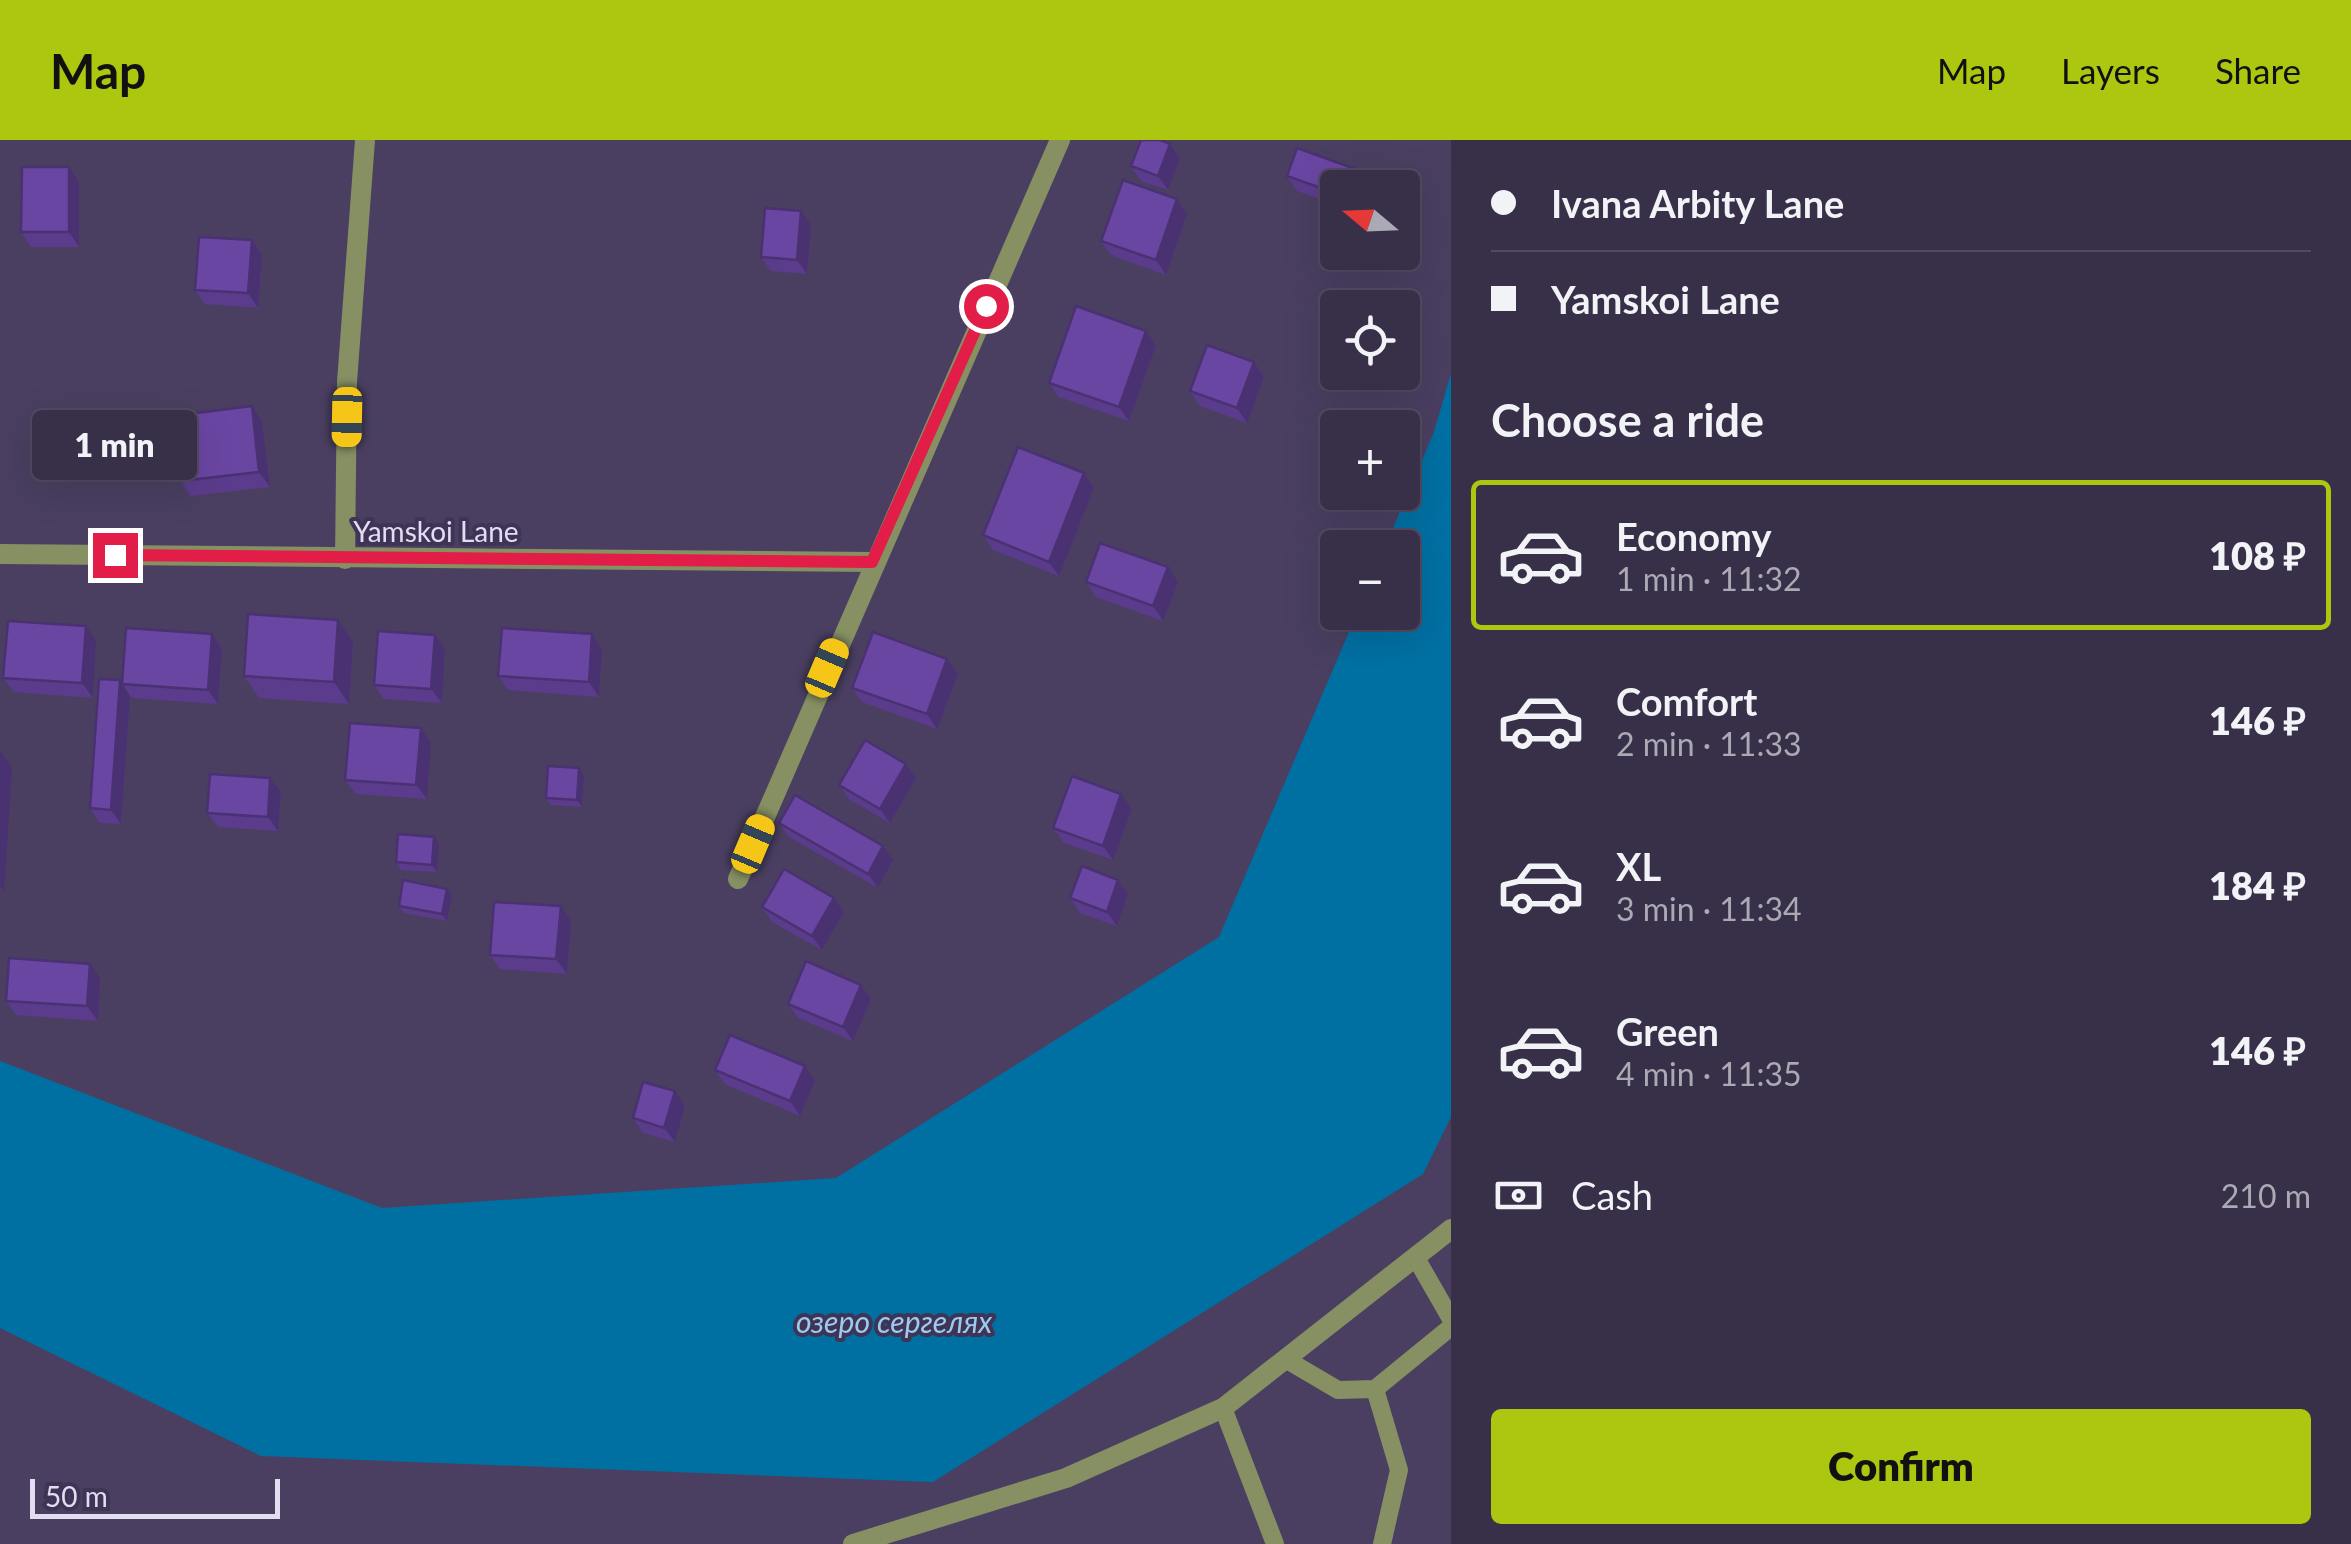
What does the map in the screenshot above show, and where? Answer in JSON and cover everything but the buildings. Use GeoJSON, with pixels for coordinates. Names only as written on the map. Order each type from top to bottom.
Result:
{"type":"FeatureCollection","features":[{"type":"Feature","properties":{"kind":"street"},"geometry":{"type":"LineString","coordinates":[[345,559],[348,382],[365,140]]}},
{"type":"Feature","properties":{"kind":"street"},"geometry":{"type":"LineString","coordinates":[[738,879],[872,562],[1060,140]]}},
{"type":"Feature","properties":{"kind":"street","name":"Yamskoi Lane"},"geometry":{"type":"LineString","coordinates":[[0,554],[872,562]]}},
{"type":"Feature","properties":{"kind":"street"},"geometry":{"type":"LineString","coordinates":[[853,1544],[1066,1478],[1223,1408],[1451,1229]]}},
{"type":"Feature","properties":{"kind":"lane"},"geometry":{"type":"LineString","coordinates":[[1287,1360],[1338,1390],[1375,1390],[1451,1323],[1416,1258]]}},
{"type":"Feature","properties":{"kind":"lane"},"geometry":{"type":"LineString","coordinates":[[1375,1390],[1399,1470],[1382,1544]]}},
{"type":"Feature","properties":{"kind":"lane"},"geometry":{"type":"LineString","coordinates":[[1223,1408],[1275,1544]]}},
{"type":"Feature","properties":{"kind":"water","name":"озеро сергелях"},"geometry":{"type":"Polygon","coordinates":[[[1451,373],[1451,1117],[1423,1174],[933,1482],[261,1456],[0,1328],[0,1061],[382,1208],[836,1178],[1219,937],[1350,630],[1420,630],[1420,530],[1392,530],[1401,510],[1420,510],[1420,465],[1451,373]]]}},
{"type":"Feature","properties":{"kind":"route"},"geometry":{"type":"LineString","coordinates":[[115,555],[872,562],[986,306]]}}]}
